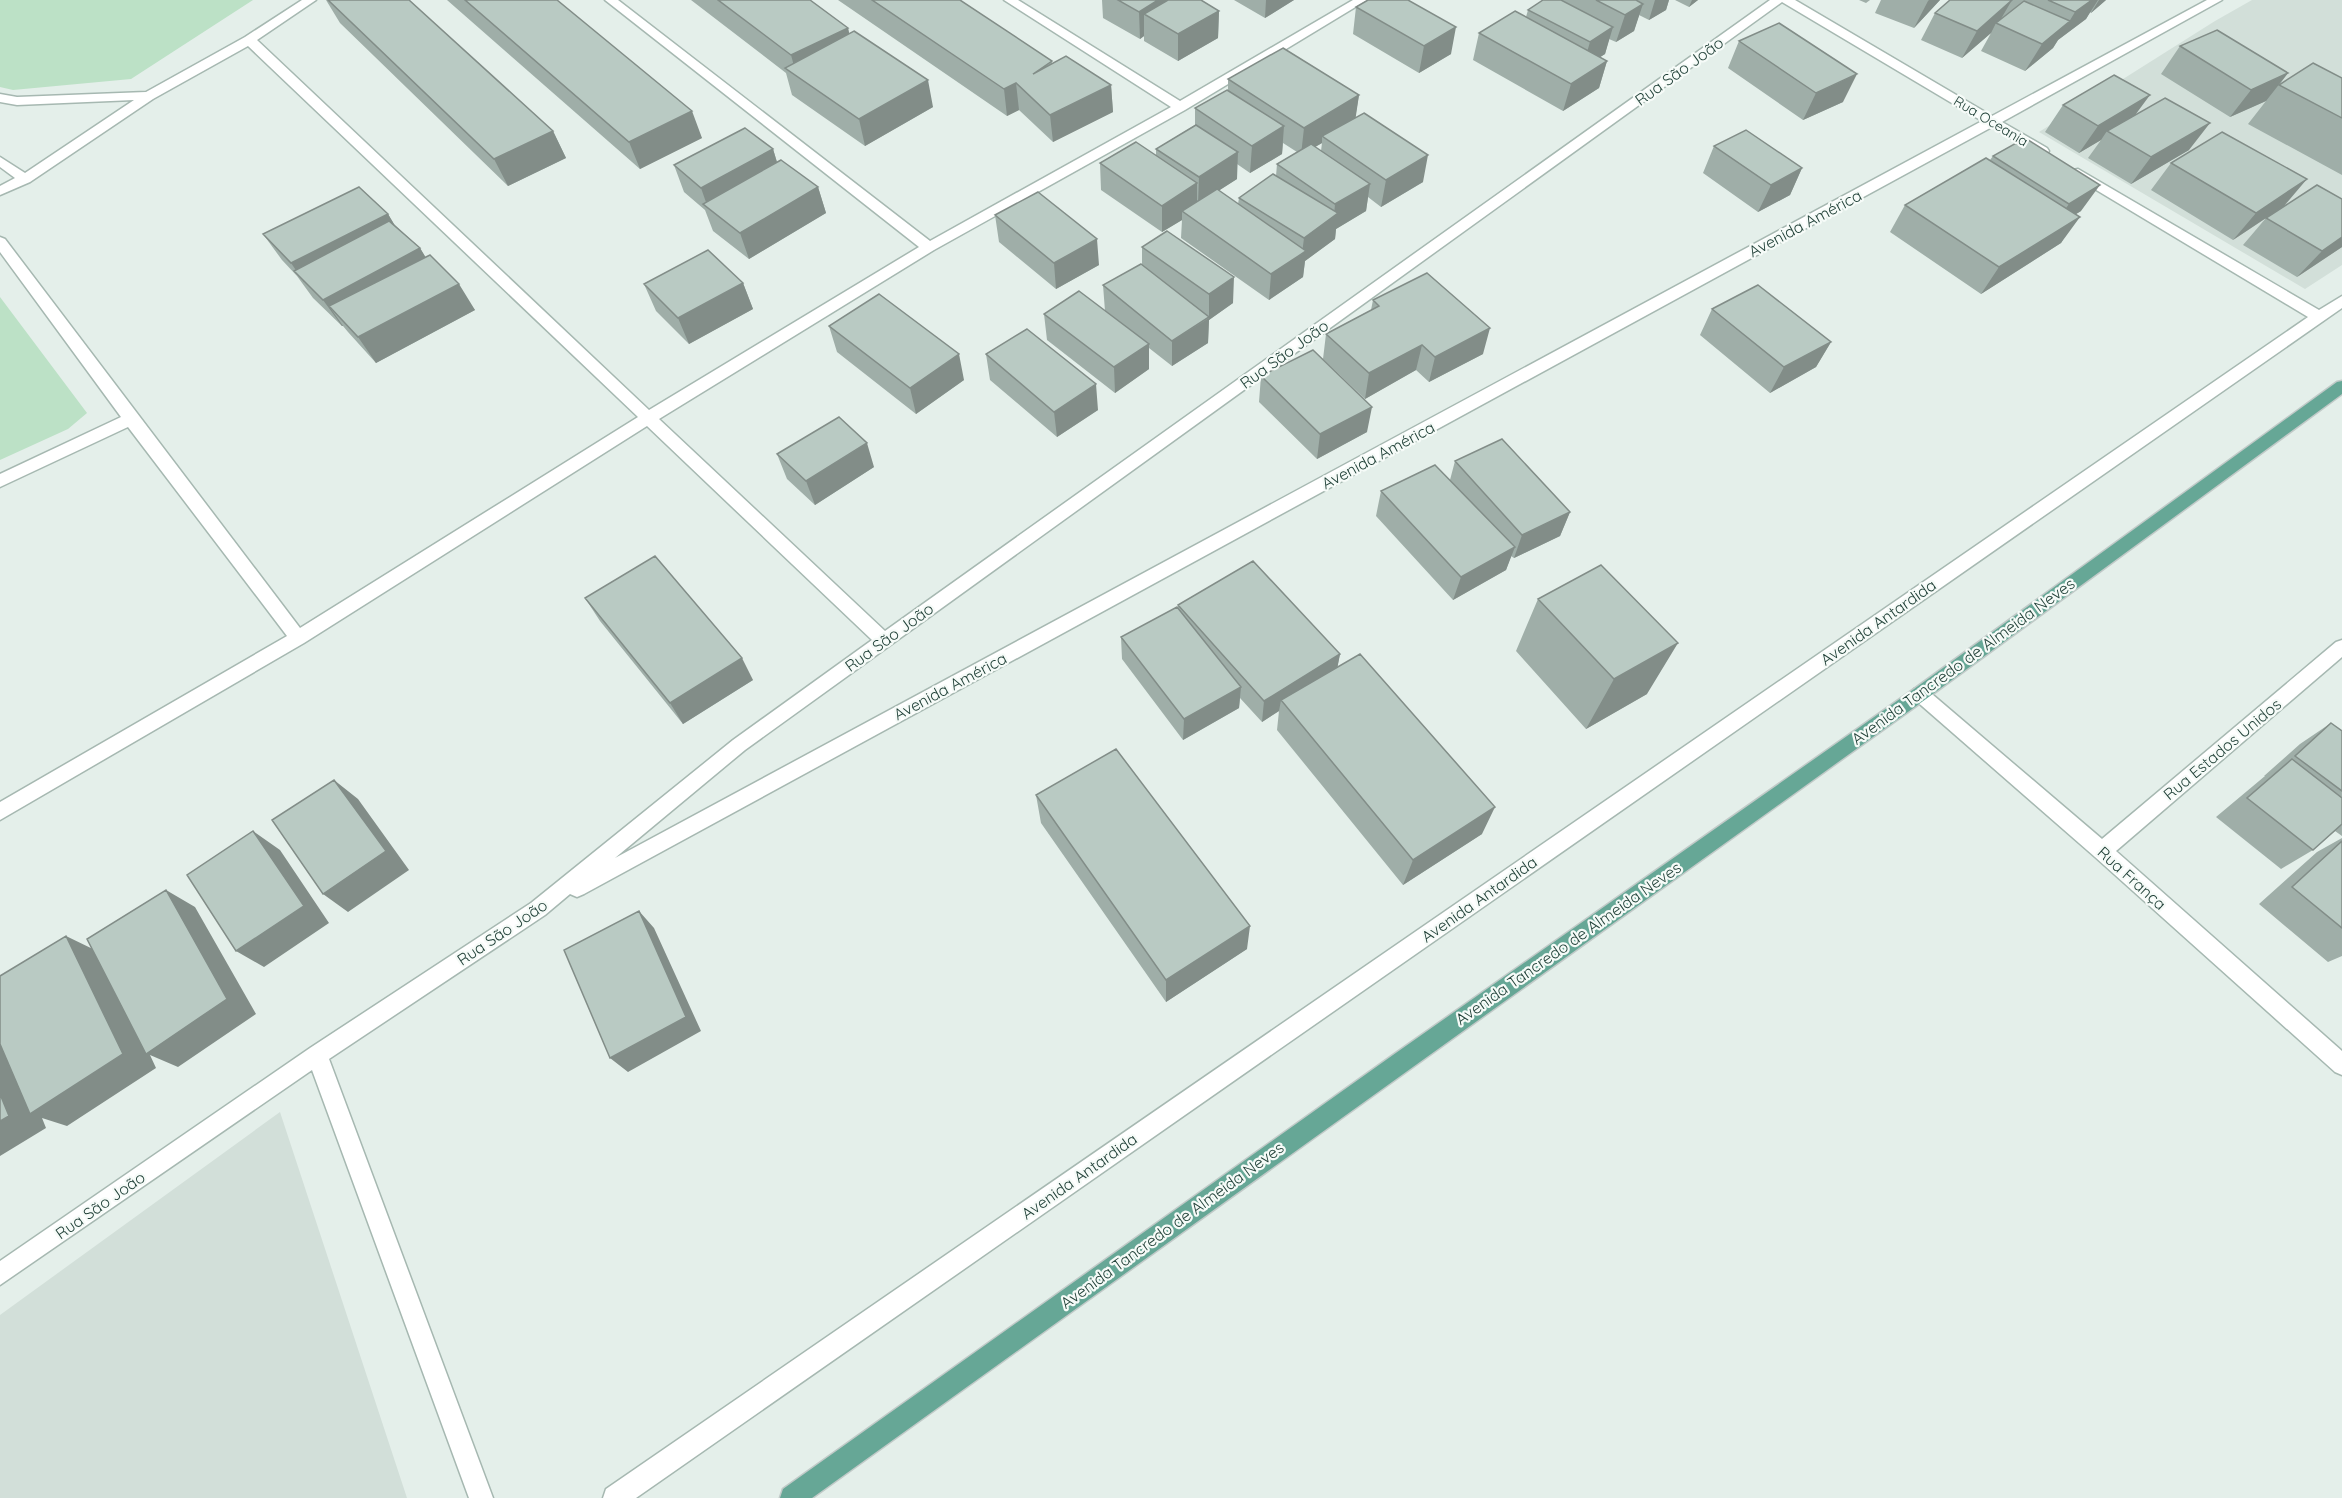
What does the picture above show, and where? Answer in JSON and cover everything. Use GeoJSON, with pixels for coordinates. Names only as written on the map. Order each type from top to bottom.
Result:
{"type":"FeatureCollection","features":[{"type":"Feature","properties":{"kind":"main road","name":"Avenida Tancredo de Almeida Neves"},"geometry":{"type":"LineString","coordinates":[[792,1498],[1409,1055],[1920,694],[2342,386]]}},
{"type":"Feature","properties":{"kind":"street"},"geometry":{"type":"LineString","coordinates":[[0,191],[25,179],[149,96],[249,40],[310,0]]}},
{"type":"Feature","properties":{"kind":"street"},"geometry":{"type":"LineString","coordinates":[[610,0],[929,247]]}},
{"type":"Feature","properties":{"kind":"street"},"geometry":{"type":"LineString","coordinates":[[1010,0],[1180,107]]}},
{"type":"Feature","properties":{"kind":"street"},"geometry":{"type":"LineString","coordinates":[[0,812],[298,638],[648,418],[929,247],[1180,107],[1361,0]]}},
{"type":"Feature","properties":{"kind":"street","name":"Rua São João"},"geometry":{"type":"LineString","coordinates":[[0,1274],[317,1056],[538,909],[739,745],[1778,0]]}},
{"type":"Feature","properties":{"kind":"street","name":"Rua Oceania"},"geometry":{"type":"LineString","coordinates":[[1787,0],[2319,317]]}},
{"type":"Feature","properties":{"kind":"street","name":"Avenida América"},"geometry":{"type":"LineString","coordinates":[[538,909],[2212,2]]}},
{"type":"Feature","properties":{"kind":"street"},"geometry":{"type":"LineString","coordinates":[[249,40],[884,641]]}},
{"type":"Feature","properties":{"kind":"street"},"geometry":{"type":"LineString","coordinates":[[0,98],[17,101],[149,96]]}},
{"type":"Feature","properties":{"kind":"street"},"geometry":{"type":"LineString","coordinates":[[0,161],[25,179]]}},
{"type":"Feature","properties":{"kind":"street"},"geometry":{"type":"LineString","coordinates":[[0,242],[298,638]]}},
{"type":"Feature","properties":{"kind":"street","name":"Avenida Antardida"},"geometry":{"type":"LineString","coordinates":[[615,1498],[2342,301]]}},
{"type":"Feature","properties":{"kind":"street"},"geometry":{"type":"LineString","coordinates":[[0,482],[131,419]]}},
{"type":"Feature","properties":{"kind":"street","name":"Rua Estados Unidos"},"geometry":{"type":"LineString","coordinates":[[2102,851],[2342,647]]}},
{"type":"Feature","properties":{"kind":"street","name":"Rua França"},"geometry":{"type":"LineString","coordinates":[[1920,694],[2102,851],[2342,1065]]}},
{"type":"Feature","properties":{"kind":"street"},"geometry":{"type":"LineString","coordinates":[[317,1056],[481,1498]]}},
{"type":"Feature","properties":{"kind":"shaded area"},"geometry":{"type":"Polygon","coordinates":[[[2252,0],[2342,0],[2342,265],[2305,289],[2039,132],[2252,0]]]}},
{"type":"Feature","properties":{"kind":"shaded area"},"geometry":{"type":"Polygon","coordinates":[[[280,1112],[407,1498],[0,1498],[0,1315],[280,1112]]]}},
{"type":"Feature","properties":{"kind":"green space"},"geometry":{"type":"Polygon","coordinates":[[[0,0],[253,0],[131,79],[13,90],[0,87],[0,0]]]}},
{"type":"Feature","properties":{"kind":"green space"},"geometry":{"type":"Polygon","coordinates":[[[0,297],[87,413],[68,429],[0,460],[0,297]]]}},
{"type":"Feature","properties":{"kind":"building"},"geometry":{"type":"Polygon","coordinates":[[[328,0],[409,0],[553,131],[494,159],[328,0]]]}},
{"type":"Feature","properties":{"kind":"building"},"geometry":{"type":"Polygon","coordinates":[[[465,0],[557,0],[692,111],[629,142],[465,0]]]}},
{"type":"Feature","properties":{"kind":"building"},"geometry":{"type":"Polygon","coordinates":[[[718,0],[810,0],[848,28],[791,55],[718,0]]]}},
{"type":"Feature","properties":{"kind":"building"},"geometry":{"type":"Polygon","coordinates":[[[872,0],[960,0],[1052,61],[1033,74],[1066,56],[1111,85],[1050,115],[1016,83],[1004,89],[872,0]]]}},
{"type":"Feature","properties":{"kind":"building"},"geometry":{"type":"Polygon","coordinates":[[[1118,0],[1158,0],[1139,12],[1118,0]]]}},
{"type":"Feature","properties":{"kind":"building"},"geometry":{"type":"Polygon","coordinates":[[[1168,0],[1201,0],[1219,11],[1178,34],[1144,14],[1168,0]]]}},
{"type":"Feature","properties":{"kind":"building"},"geometry":{"type":"Polygon","coordinates":[[[1368,0],[1408,0],[1456,27],[1424,46],[1356,7],[1368,0]]]}},
{"type":"Feature","properties":{"kind":"building"},"geometry":{"type":"Polygon","coordinates":[[[1543,0],[1561,0],[1613,27],[1590,42],[1528,10],[1543,0]]]}},
{"type":"Feature","properties":{"kind":"building"},"geometry":{"type":"Polygon","coordinates":[[[1596,0],[1636,0],[1643,4],[1625,15],[1596,0]]]}},
{"type":"Feature","properties":{"kind":"building"},"geometry":{"type":"Polygon","coordinates":[[[1950,0],[2012,0],[1977,31],[1935,13],[1950,0]]]}},
{"type":"Feature","properties":{"kind":"building"},"geometry":{"type":"Polygon","coordinates":[[[2048,0],[2092,0],[2075,12],[2048,0]]]}},
{"type":"Feature","properties":{"kind":"building"},"geometry":{"type":"Polygon","coordinates":[[[2024,1],[2070,21],[2042,44],[1996,23],[2024,1]]]}},
{"type":"Feature","properties":{"kind":"building"},"geometry":{"type":"Polygon","coordinates":[[[1515,11],[1607,61],[1571,84],[1479,33],[1515,11]]]}},
{"type":"Feature","properties":{"kind":"building"},"geometry":{"type":"Polygon","coordinates":[[[1779,23],[1857,74],[1816,93],[1739,41],[1779,23]]]}},
{"type":"Feature","properties":{"kind":"building"},"geometry":{"type":"Polygon","coordinates":[[[2217,30],[2288,73],[2251,90],[2180,46],[2217,30]]]}},
{"type":"Feature","properties":{"kind":"building"},"geometry":{"type":"Polygon","coordinates":[[[854,31],[928,80],[859,119],[785,68],[854,31]]]}},
{"type":"Feature","properties":{"kind":"building"},"geometry":{"type":"Polygon","coordinates":[[[1283,48],[1359,95],[1304,128],[1228,79],[1283,48]]]}},
{"type":"Feature","properties":{"kind":"building"},"geometry":{"type":"Polygon","coordinates":[[[2313,63],[2342,78],[2342,118],[2279,85],[2313,63]]]}},
{"type":"Feature","properties":{"kind":"building"},"geometry":{"type":"Polygon","coordinates":[[[2114,75],[2150,95],[2098,126],[2063,105],[2114,75]]]}},
{"type":"Feature","properties":{"kind":"building"},"geometry":{"type":"Polygon","coordinates":[[[1227,90],[1284,126],[1252,146],[1195,108],[1227,90]]]}},
{"type":"Feature","properties":{"kind":"building"},"geometry":{"type":"Polygon","coordinates":[[[2165,98],[2210,123],[2151,157],[2107,131],[2165,98]]]}},
{"type":"Feature","properties":{"kind":"building"},"geometry":{"type":"Polygon","coordinates":[[[1364,113],[1428,155],[1386,180],[1322,136],[1364,113]]]}},
{"type":"Feature","properties":{"kind":"building"},"geometry":{"type":"Polygon","coordinates":[[[1196,125],[1238,152],[1199,177],[1156,149],[1196,125]]]}},
{"type":"Feature","properties":{"kind":"building"},"geometry":{"type":"Polygon","coordinates":[[[745,128],[773,149],[701,188],[674,165],[745,128]]]}},
{"type":"Feature","properties":{"kind":"building"},"geometry":{"type":"Polygon","coordinates":[[[1746,130],[1802,168],[1771,185],[1714,146],[1746,130]]]}},
{"type":"Feature","properties":{"kind":"building"},"geometry":{"type":"Polygon","coordinates":[[[2222,132],[2307,179],[2256,213],[2171,163],[2222,132]]]}},
{"type":"Feature","properties":{"kind":"building"},"geometry":{"type":"Polygon","coordinates":[[[2025,138],[2100,185],[2069,204],[1993,156],[2025,138]]]}},
{"type":"Feature","properties":{"kind":"building"},"geometry":{"type":"Polygon","coordinates":[[[1136,142],[1197,183],[1162,206],[1100,163],[1136,142]]]}},
{"type":"Feature","properties":{"kind":"building"},"geometry":{"type":"Polygon","coordinates":[[[1311,144],[1370,184],[1335,204],[1277,164],[1311,144]]]}},
{"type":"Feature","properties":{"kind":"building"},"geometry":{"type":"Polygon","coordinates":[[[1986,158],[2080,217],[1999,267],[1905,205],[1986,158]]]}},
{"type":"Feature","properties":{"kind":"building"},"geometry":{"type":"Polygon","coordinates":[[[781,160],[818,187],[740,233],[703,204],[781,160]]]}},
{"type":"Feature","properties":{"kind":"building"},"geometry":{"type":"Polygon","coordinates":[[[1273,174],[1338,213],[1304,238],[1239,198],[1273,174]]]}},
{"type":"Feature","properties":{"kind":"building"},"geometry":{"type":"Polygon","coordinates":[[[2317,185],[2342,199],[2342,237],[2322,251],[2266,218],[2317,185]]]}},
{"type":"Feature","properties":{"kind":"building"},"geometry":{"type":"Polygon","coordinates":[[[359,187],[388,214],[291,263],[263,234],[359,187]]]}},
{"type":"Feature","properties":{"kind":"building"},"geometry":{"type":"Polygon","coordinates":[[[1217,189],[1306,251],[1271,274],[1182,211],[1217,189]]]}},
{"type":"Feature","properties":{"kind":"building"},"geometry":{"type":"Polygon","coordinates":[[[1038,192],[1097,239],[1054,263],[995,215],[1038,192]]]}},
{"type":"Feature","properties":{"kind":"building"},"geometry":{"type":"Polygon","coordinates":[[[389,221],[420,248],[323,300],[294,271],[389,221]]]}},
{"type":"Feature","properties":{"kind":"building"},"geometry":{"type":"Polygon","coordinates":[[[1167,231],[1234,277],[1209,294],[1142,247],[1167,231]]]}},
{"type":"Feature","properties":{"kind":"building"},"geometry":{"type":"Polygon","coordinates":[[[708,250],[743,283],[678,318],[644,284],[708,250]]]}},
{"type":"Feature","properties":{"kind":"building"},"geometry":{"type":"Polygon","coordinates":[[[430,255],[459,284],[358,337],[329,306],[430,255]]]}},
{"type":"Feature","properties":{"kind":"building"},"geometry":{"type":"Polygon","coordinates":[[[1141,264],[1209,317],[1172,341],[1103,285],[1141,264]]]}},
{"type":"Feature","properties":{"kind":"building"},"geometry":{"type":"Polygon","coordinates":[[[1427,273],[1490,328],[1435,357],[1422,345],[1369,373],[1326,334],[1379,306],[1373,300],[1427,273]]]}},
{"type":"Feature","properties":{"kind":"building"},"geometry":{"type":"Polygon","coordinates":[[[1758,285],[1831,342],[1784,367],[1712,309],[1758,285]]]}},
{"type":"Feature","properties":{"kind":"building"},"geometry":{"type":"Polygon","coordinates":[[[1079,291],[1149,344],[1114,367],[1044,314],[1079,291]]]}},
{"type":"Feature","properties":{"kind":"building"},"geometry":{"type":"Polygon","coordinates":[[[879,294],[959,354],[910,388],[829,326],[879,294]]]}},
{"type":"Feature","properties":{"kind":"building"},"geometry":{"type":"Polygon","coordinates":[[[1027,329],[1096,384],[1054,412],[986,354],[1027,329]]]}},
{"type":"Feature","properties":{"kind":"building"},"geometry":{"type":"Polygon","coordinates":[[[1313,350],[1372,407],[1320,434],[1261,376],[1313,350]]]}},
{"type":"Feature","properties":{"kind":"building"},"geometry":{"type":"Polygon","coordinates":[[[839,417],[867,443],[806,481],[777,454],[839,417]]]}},
{"type":"Feature","properties":{"kind":"building"},"geometry":{"type":"Polygon","coordinates":[[[1502,439],[1570,512],[1522,535],[1455,461],[1502,439]]]}},
{"type":"Feature","properties":{"kind":"building"},"geometry":{"type":"Polygon","coordinates":[[[1435,465],[1515,547],[1461,577],[1381,491],[1435,465]]]}},
{"type":"Feature","properties":{"kind":"building"},"geometry":{"type":"Polygon","coordinates":[[[655,556],[742,658],[670,703],[585,598],[655,556]]]}},
{"type":"Feature","properties":{"kind":"building"},"geometry":{"type":"Polygon","coordinates":[[[1253,561],[1340,654],[1264,701],[1178,605],[1253,561]]]}},
{"type":"Feature","properties":{"kind":"building"},"geometry":{"type":"Polygon","coordinates":[[[1601,565],[1678,643],[1614,679],[1538,599],[1601,565]]]}},
{"type":"Feature","properties":{"kind":"building"},"geometry":{"type":"Polygon","coordinates":[[[1177,607],[1241,687],[1184,719],[1121,637],[1177,607]]]}},
{"type":"Feature","properties":{"kind":"building"},"geometry":{"type":"Polygon","coordinates":[[[1360,654],[1495,807],[1413,860],[1281,700],[1360,654]]]}},
{"type":"Feature","properties":{"kind":"building"},"geometry":{"type":"Polygon","coordinates":[[[2331,723],[2342,731],[2342,791],[2295,756],[2331,723]]]}},
{"type":"Feature","properties":{"kind":"building"},"geometry":{"type":"Polygon","coordinates":[[[1116,749],[1250,926],[1166,980],[1036,795],[1116,749]]]}},
{"type":"Feature","properties":{"kind":"building"},"geometry":{"type":"Polygon","coordinates":[[[2292,759],[2342,798],[2342,824],[2313,850],[2247,798],[2292,759]]]}},
{"type":"Feature","properties":{"kind":"building"},"geometry":{"type":"Polygon","coordinates":[[[334,780],[386,851],[323,894],[272,820],[334,780]]]}},
{"type":"Feature","properties":{"kind":"building"},"geometry":{"type":"Polygon","coordinates":[[[253,831],[304,906],[236,951],[187,875],[253,831]]]}},
{"type":"Feature","properties":{"kind":"building"},"geometry":{"type":"Polygon","coordinates":[[[2342,841],[2342,928],[2292,887],[2342,841]]]}},
{"type":"Feature","properties":{"kind":"building"},"geometry":{"type":"Polygon","coordinates":[[[166,890],[227,999],[146,1054],[87,939],[166,890]]]}},
{"type":"Feature","properties":{"kind":"building"},"geometry":{"type":"Polygon","coordinates":[[[639,911],[686,1017],[610,1058],[564,950],[639,911]]]}},
{"type":"Feature","properties":{"kind":"building"},"geometry":{"type":"Polygon","coordinates":[[[66,936],[123,1054],[30,1114],[0,1044],[0,976],[66,936]]]}},
{"type":"Feature","properties":{"kind":"building"},"geometry":{"type":"Polygon","coordinates":[[[0,1094],[9,1116],[0,1121],[0,1094]]]}}]}
